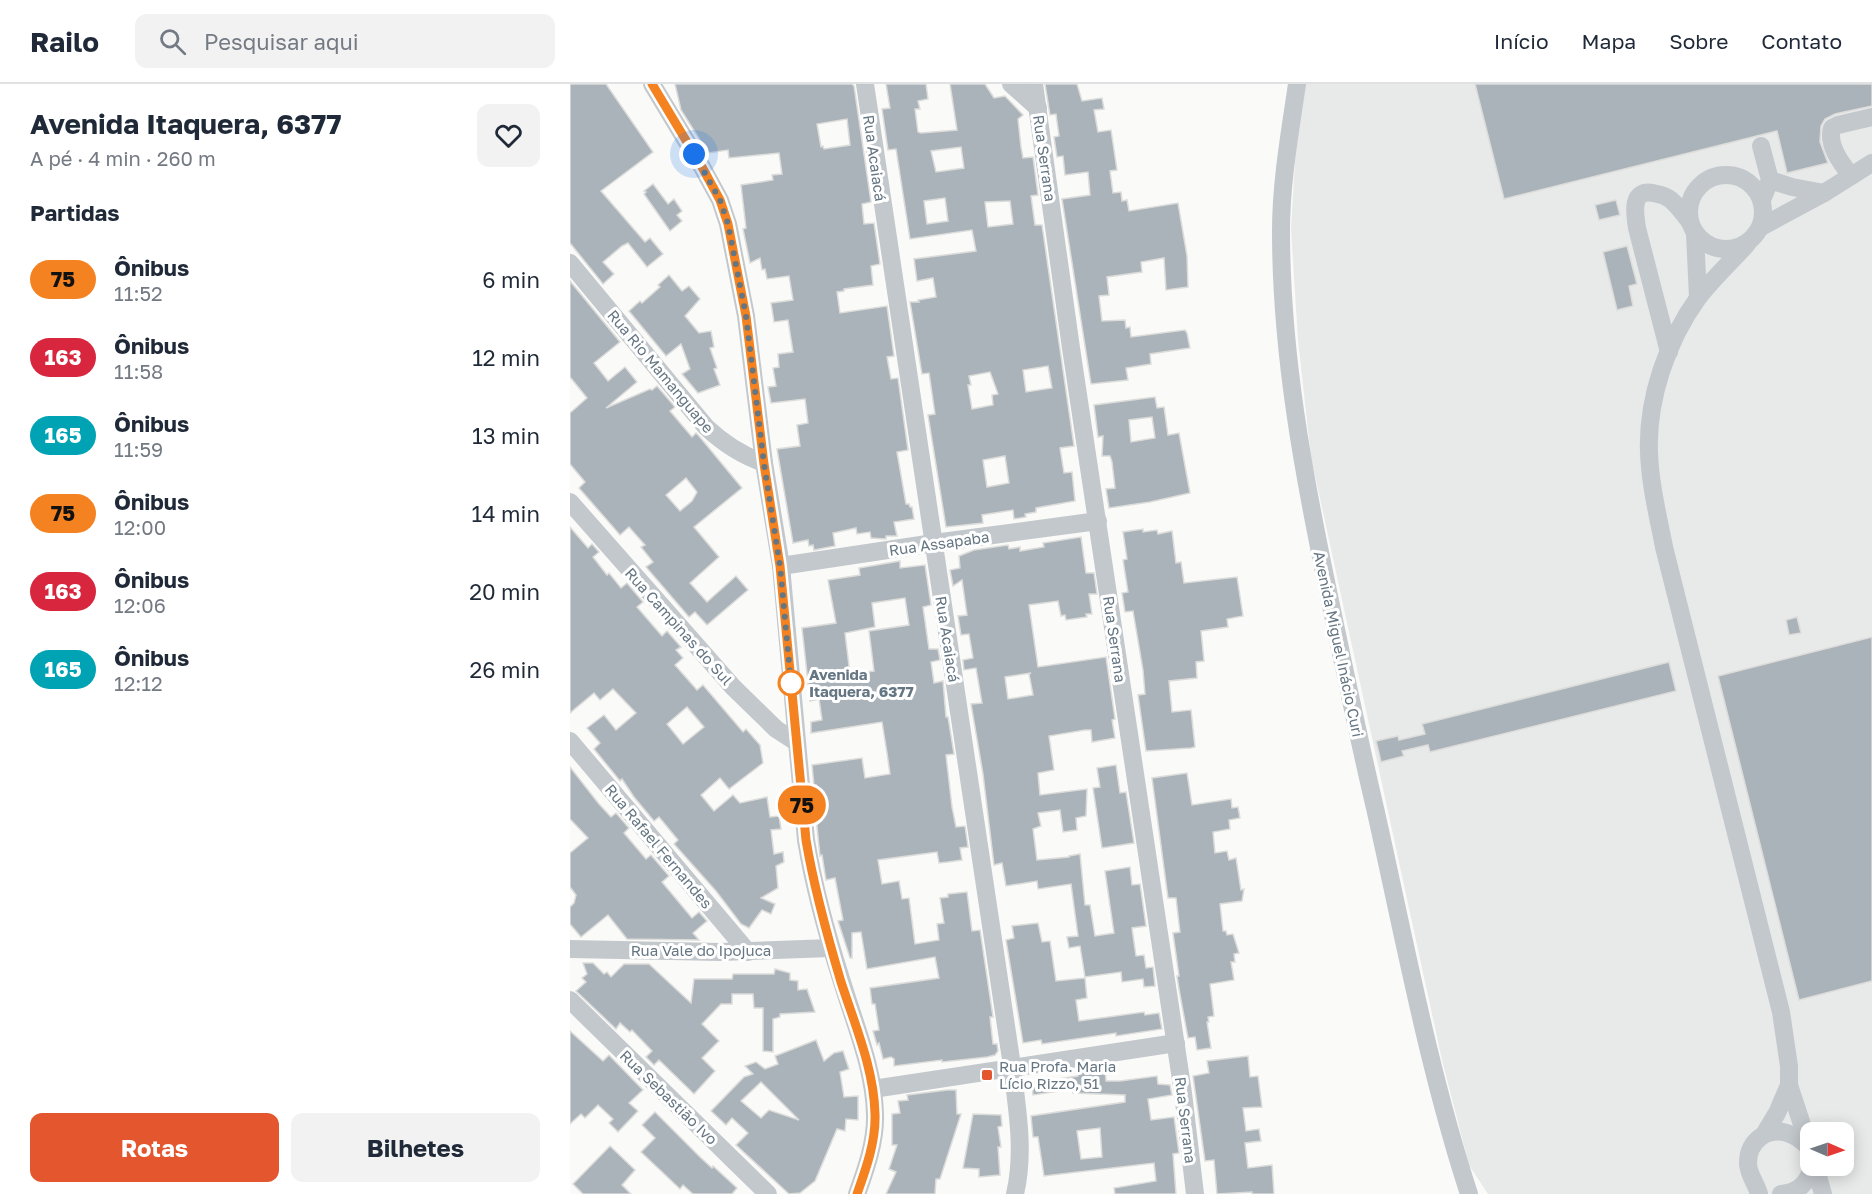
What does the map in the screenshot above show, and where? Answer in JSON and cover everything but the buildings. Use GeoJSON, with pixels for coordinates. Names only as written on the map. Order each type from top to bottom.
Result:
{"type":"FeatureCollection","features":[{"type":"Feature","properties":{"kind":"street"},"geometry":{"type":"LineString","coordinates":[[652,84],[720,200],[728,224],[746,316],[764,464],[780,566],[806,840],[812,878],[873,1089],[875,1116],[872,1143],[857,1194]]}},
{"type":"Feature","properties":{"kind":"street","name":"Rua Acaiacá"},"geometry":{"type":"LineString","coordinates":[[865,84],[1012,1066],[1021,1142],[1015,1194]]}},
{"type":"Feature","properties":{"kind":"street"},"geometry":{"type":"LineString","coordinates":[[1011,84],[1038,108]]}},
{"type":"Feature","properties":{"kind":"street","name":"Rua Serrana"},"geometry":{"type":"LineString","coordinates":[[1034,84],[1071,348],[1176,1043],[1195,1194]]}},
{"type":"Feature","properties":{"kind":"street","name":"Avenida Miguel Inácio Curi"},"geometry":{"type":"LineString","coordinates":[[1297,84],[1287,154],[1281,229],[1285,333],[1305,482],[1433,1070],[1469,1194]]}},
{"type":"Feature","properties":{"kind":"street"},"geometry":{"type":"LineString","coordinates":[[1851,176],[1840,162],[1833,144],[1832,128],[1872,117]]}},
{"type":"Feature","properties":{"kind":"street"},"geometry":{"type":"LineString","coordinates":[[1761,146],[1770,180],[1762,200]]}},
{"type":"Feature","properties":{"kind":"street"},"geometry":{"type":"LineString","coordinates":[[1761,227],[1824,193],[1872,163]]}},
{"type":"Feature","properties":{"kind":"street"},"geometry":{"type":"LineString","coordinates":[[1698,297],[1693,228],[1689,210],[1692,197],[1699,186],[1709,179],[1721,175],[1734,175],[1746,180],[1755,188],[1762,200],[1764,212],[1761,227],[1698,297],[1669,352],[1657,384],[1651,414],[1649,452],[1655,502],[1781,1012],[1787,1040],[1789,1085],[1801,1122]]}},
{"type":"Feature","properties":{"kind":"street"},"geometry":{"type":"LineString","coordinates":[[1770,180],[1824,193]]}},
{"type":"Feature","properties":{"kind":"street"},"geometry":{"type":"LineString","coordinates":[[1669,352],[1637,228],[1635,200],[1641,194],[1648,192],[1669,199],[1680,209],[1710,247],[1738,248],[1747,244]]}},
{"type":"Feature","properties":{"kind":"street","name":"Rua Rio Mamanguape"},"geometry":{"type":"LineString","coordinates":[[570,263],[706,427],[724,444],[764,464]]}},
{"type":"Feature","properties":{"kind":"street","name":"Rua Campinas do Sul"},"geometry":{"type":"LineString","coordinates":[[570,502],[733,687],[776,729],[796,742]]}},
{"type":"Feature","properties":{"kind":"street","name":"Rua Assapaba"},"geometry":{"type":"LineString","coordinates":[[780,566],[1098,521]]}},
{"type":"Feature","properties":{"kind":"street","name":"Rua Rafael Fernandes"},"geometry":{"type":"LineString","coordinates":[[570,741],[748,952]]}},
{"type":"Feature","properties":{"kind":"street","name":"Rua Vale do Ipojuca"},"geometry":{"type":"LineString","coordinates":[[570,949],[748,952],[831,948]]}},
{"type":"Feature","properties":{"kind":"street","name":"Rua Sebastião Ivo"},"geometry":{"type":"LineString","coordinates":[[570,1000],[768,1194]]}},
{"type":"Feature","properties":{"kind":"street"},"geometry":{"type":"LineString","coordinates":[[873,1089],[1012,1066],[1176,1043]]}},
{"type":"Feature","properties":{"kind":"street"},"geometry":{"type":"LineString","coordinates":[[1789,1085],[1777,1113],[1765,1133],[1754,1142],[1749,1152],[1750,1174],[1758,1189],[1780,1194],[1789,1194],[1800,1188],[1809,1176]]}},
{"type":"Feature","properties":{"kind":"street"},"geometry":{"type":"LineString","coordinates":[[1765,1133],[1780,1131],[1800,1139]]}},
{"type":"Feature","properties":{"kind":"street"},"geometry":{"type":"LineString","coordinates":[[1817,1176],[1823,1194]]}},
{"type":"Feature","properties":{"kind":"shaded area"},"geometry":{"type":"Polygon","coordinates":[[[1303,84],[1872,84],[1872,1194],[1488,1194],[1469,1165],[1442,1060],[1311,457],[1298,340],[1291,229],[1298,111],[1303,84]]]}},
{"type":"Feature","properties":{"kind":"bus line","name":"75"},"geometry":{"type":"LineString","coordinates":[[652,84],[687,140],[720,200],[728,224],[746,316],[764,464],[780,566],[806,840],[812,878],[873,1089],[875,1116],[872,1143],[857,1194]]}},
{"type":"Feature","properties":{"kind":"place","name":"Avenida Itaquera, 6377"},"geometry":{"type":"Point","coordinates":[791,683]}},
{"type":"Feature","properties":{"kind":"place","name":"Rua Profa. Maria Lício Rizzo, 51"},"geometry":{"type":"Point","coordinates":[987,1075]}},
{"type":"Feature","properties":{"kind":"route"},"geometry":{"type":"LineString","coordinates":[[694,154],[720,200],[728,224],[746,316],[764,464],[780,566],[791,683]]}}]}
